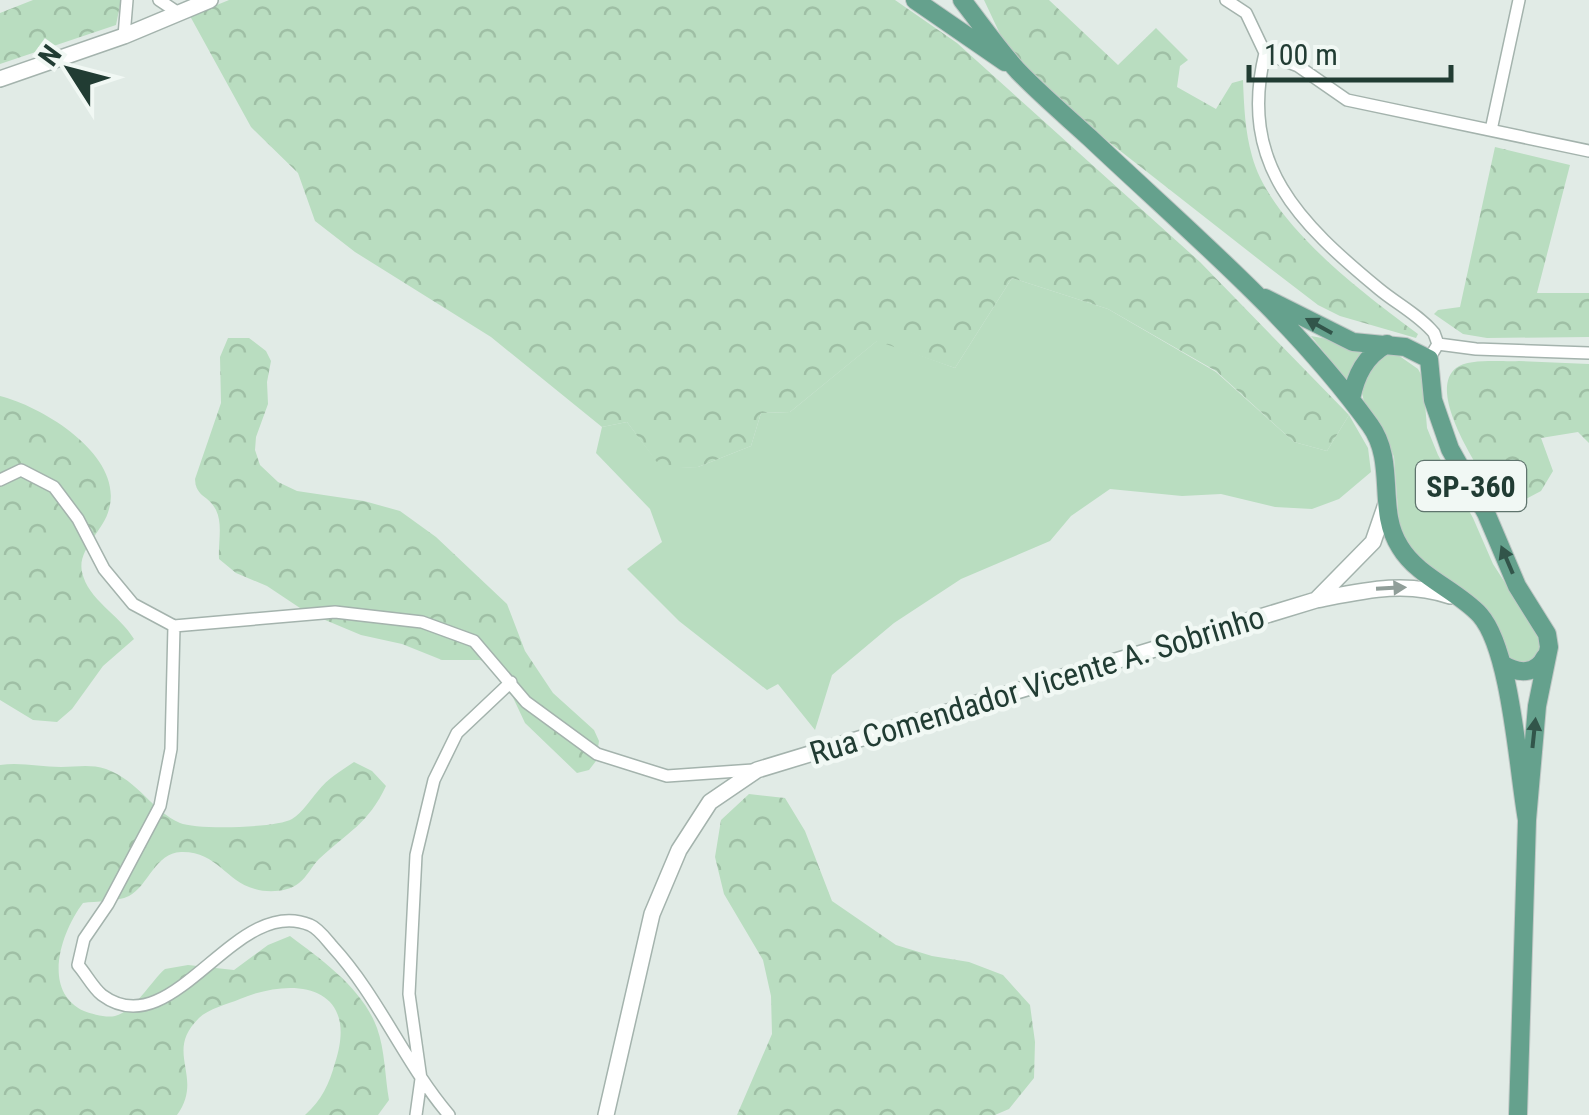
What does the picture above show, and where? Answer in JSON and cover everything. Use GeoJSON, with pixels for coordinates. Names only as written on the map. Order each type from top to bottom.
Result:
{"type":"FeatureCollection","features":[{"type":"Feature","properties":{"kind":"main road","name":"SP-360"},"geometry":{"type":"LineString","coordinates":[[914,0],[1017,70]]}},
{"type":"Feature","properties":{"kind":"main road","name":"SP-360"},"geometry":{"type":"LineString","coordinates":[[962,0],[1017,70],[1254,293],[1351,399],[1382,446],[1394,537],[1401,550],[1413,564],[1465,602],[1490,630],[1502,664],[1527,820]]}},
{"type":"Feature","properties":{"kind":"main road","name":"SP-360"},"geometry":{"type":"LineString","coordinates":[[1254,293],[1353,342],[1434,351],[1433,400],[1450,449],[1486,512],[1517,586],[1547,634],[1549,647],[1537,706],[1527,820],[1518,1115]]}},
{"type":"Feature","properties":{"kind":"main road"},"geometry":{"type":"LineString","coordinates":[[1351,399],[1355,378],[1364,364],[1387,344]]}},
{"type":"Feature","properties":{"kind":"main road"},"geometry":{"type":"LineString","coordinates":[[1502,664],[1522,672],[1533,670],[1542,663],[1549,647]]}},
{"type":"Feature","properties":{"kind":"main road","name":"SP-360"},"geometry":{"type":"LineString","coordinates":[[1521,1077],[1532,1115]]}},
{"type":"Feature","properties":{"kind":"street"},"geometry":{"type":"LineString","coordinates":[[124,36],[127,0]]}},
{"type":"Feature","properties":{"kind":"street"},"geometry":{"type":"LineString","coordinates":[[159,0],[177,12]]}},
{"type":"Feature","properties":{"kind":"street"},"geometry":{"type":"LineString","coordinates":[[0,79],[124,36],[210,0]]}},
{"type":"Feature","properties":{"kind":"street"},"geometry":{"type":"LineString","coordinates":[[1226,0],[1246,13],[1265,53],[1258,82],[1258,110],[1261,142],[1269,168],[1317,231],[1381,290],[1426,324],[1434,351],[1589,353]]}},
{"type":"Feature","properties":{"kind":"street"},"geometry":{"type":"LineString","coordinates":[[1246,13],[1251,0]]}},
{"type":"Feature","properties":{"kind":"street"},"geometry":{"type":"LineString","coordinates":[[1492,130],[1519,0]]}},
{"type":"Feature","properties":{"kind":"street"},"geometry":{"type":"LineString","coordinates":[[1265,53],[1298,66],[1346,100],[1589,151]]}},
{"type":"Feature","properties":{"kind":"street"},"geometry":{"type":"LineString","coordinates":[[0,480],[21,470],[54,487],[78,519],[104,569],[133,604],[174,626],[335,612],[422,622],[474,641],[526,702],[597,754],[667,776],[757,770]]}},
{"type":"Feature","properties":{"kind":"street"},"geometry":{"type":"LineString","coordinates":[[1316,600],[1372,542],[1388,496]]}},
{"type":"Feature","properties":{"kind":"street","name":"Rua Comendador Vicente A. Sobrinho"},"geometry":{"type":"LineString","coordinates":[[606,1115],[652,914],[672,866],[710,802],[757,770],[1316,600],[1394,586],[1436,591],[1465,602]]}},
{"type":"Feature","properties":{"kind":"street"},"geometry":{"type":"LineString","coordinates":[[174,626],[172,749],[160,806],[108,904],[84,939],[78,965],[101,994],[126,1006],[145,1006],[169,994],[256,928],[287,920],[313,925],[355,971],[421,1079],[449,1115]]}},
{"type":"Feature","properties":{"kind":"street"},"geometry":{"type":"LineString","coordinates":[[416,1115],[421,1079],[409,994],[416,855],[434,780],[457,733],[511,682]]}},
{"type":"Feature","properties":{"kind":"green space"},"geometry":{"type":"Polygon","coordinates":[[[33,0],[121,0],[116,25],[0,64],[0,13],[33,0]]]}},
{"type":"Feature","properties":{"kind":"green space"},"geometry":{"type":"Polygon","coordinates":[[[229,0],[895,0],[957,43],[1200,262],[1349,415],[1327,451],[1294,442],[1216,371],[1108,309],[1012,278],[955,368],[877,341],[790,412],[761,413],[751,446],[698,467],[662,469],[627,422],[602,427],[491,337],[355,252],[315,221],[298,173],[251,127],[190,16],[229,0]]]}},
{"type":"Feature","properties":{"kind":"green space"},"geometry":{"type":"Polygon","coordinates":[[[984,0],[1049,0],[1118,65],[1156,28],[1188,60],[1180,66],[1177,87],[1216,109],[1232,83],[1243,80],[1252,156],[1278,207],[1322,255],[1418,334],[1416,338],[1340,316],[1318,305],[1271,269],[1017,70],[984,0]]]}},
{"type":"Feature","properties":{"kind":"green space"},"geometry":{"type":"Polygon","coordinates":[[[1495,147],[1570,165],[1537,293],[1589,293],[1589,337],[1487,338],[1463,334],[1434,314],[1460,307],[1495,147]]]}},
{"type":"Feature","properties":{"kind":"green space"},"geometry":{"type":"Polygon","coordinates":[[[1012,278],[1108,309],[1216,372],[1294,442],[1327,451],[1349,415],[1368,448],[1371,472],[1339,499],[1312,509],[1275,507],[1221,494],[1182,496],[1110,489],[1071,516],[1050,541],[961,579],[894,623],[832,675],[815,730],[778,684],[767,690],[679,621],[627,569],[662,542],[650,509],[596,453],[602,427],[627,422],[662,468],[698,467],[751,446],[761,413],[790,412],[878,340],[955,368],[1012,278]]]}},
{"type":"Feature","properties":{"kind":"green space"},"geometry":{"type":"Polygon","coordinates":[[[1311,336],[1370,347],[1349,383],[1311,336]]]}},
{"type":"Feature","properties":{"kind":"green space"},"geometry":{"type":"Polygon","coordinates":[[[228,338],[249,338],[266,351],[271,361],[268,404],[256,437],[260,465],[278,482],[297,491],[400,511],[436,537],[507,604],[525,651],[553,693],[594,730],[599,741],[596,761],[589,770],[577,773],[525,723],[509,689],[491,664],[480,660],[442,660],[402,644],[361,635],[306,612],[267,586],[236,573],[219,559],[218,515],[198,490],[195,479],[221,403],[220,357],[228,338]]]}},
{"type":"Feature","properties":{"kind":"green space"},"geometry":{"type":"Polygon","coordinates":[[[1398,355],[1418,369],[1423,378],[1427,428],[1438,455],[1493,564],[1540,637],[1540,653],[1528,665],[1511,661],[1410,551],[1399,524],[1394,457],[1365,406],[1362,393],[1362,379],[1376,359],[1398,355]]]}},
{"type":"Feature","properties":{"kind":"green space"},"geometry":{"type":"Polygon","coordinates":[[[1469,363],[1589,364],[1589,443],[1578,432],[1541,438],[1553,471],[1541,491],[1505,510],[1462,439],[1447,398],[1448,380],[1456,368],[1469,363]]]}},
{"type":"Feature","properties":{"kind":"green space"},"geometry":{"type":"Polygon","coordinates":[[[0,396],[38,411],[77,437],[93,453],[110,489],[109,509],[83,556],[82,572],[97,599],[134,639],[103,666],[72,709],[57,722],[33,720],[0,700],[0,396]]]}},
{"type":"Feature","properties":{"kind":"green space"},"geometry":{"type":"Polygon","coordinates":[[[354,762],[372,771],[386,786],[365,819],[319,859],[299,883],[284,890],[260,890],[236,880],[204,856],[172,854],[158,863],[129,896],[83,903],[62,945],[59,976],[71,1002],[87,1012],[115,1016],[136,1002],[165,969],[188,965],[234,970],[268,945],[290,936],[340,976],[371,1014],[382,1045],[389,1100],[378,1115],[305,1115],[333,1071],[340,1037],[339,1018],[331,1003],[318,994],[282,988],[240,999],[199,1018],[184,1042],[187,1088],[177,1115],[0,1115],[0,765],[106,769],[128,781],[170,818],[189,825],[219,827],[292,819],[326,782],[354,762]]]}},
{"type":"Feature","properties":{"kind":"green space"},"geometry":{"type":"Polygon","coordinates":[[[749,794],[785,798],[805,831],[832,901],[896,945],[969,962],[1003,975],[1030,1005],[1034,1078],[1009,1109],[995,1115],[737,1115],[772,1034],[771,996],[763,960],[724,894],[715,857],[721,820],[749,794]]]}}]}
